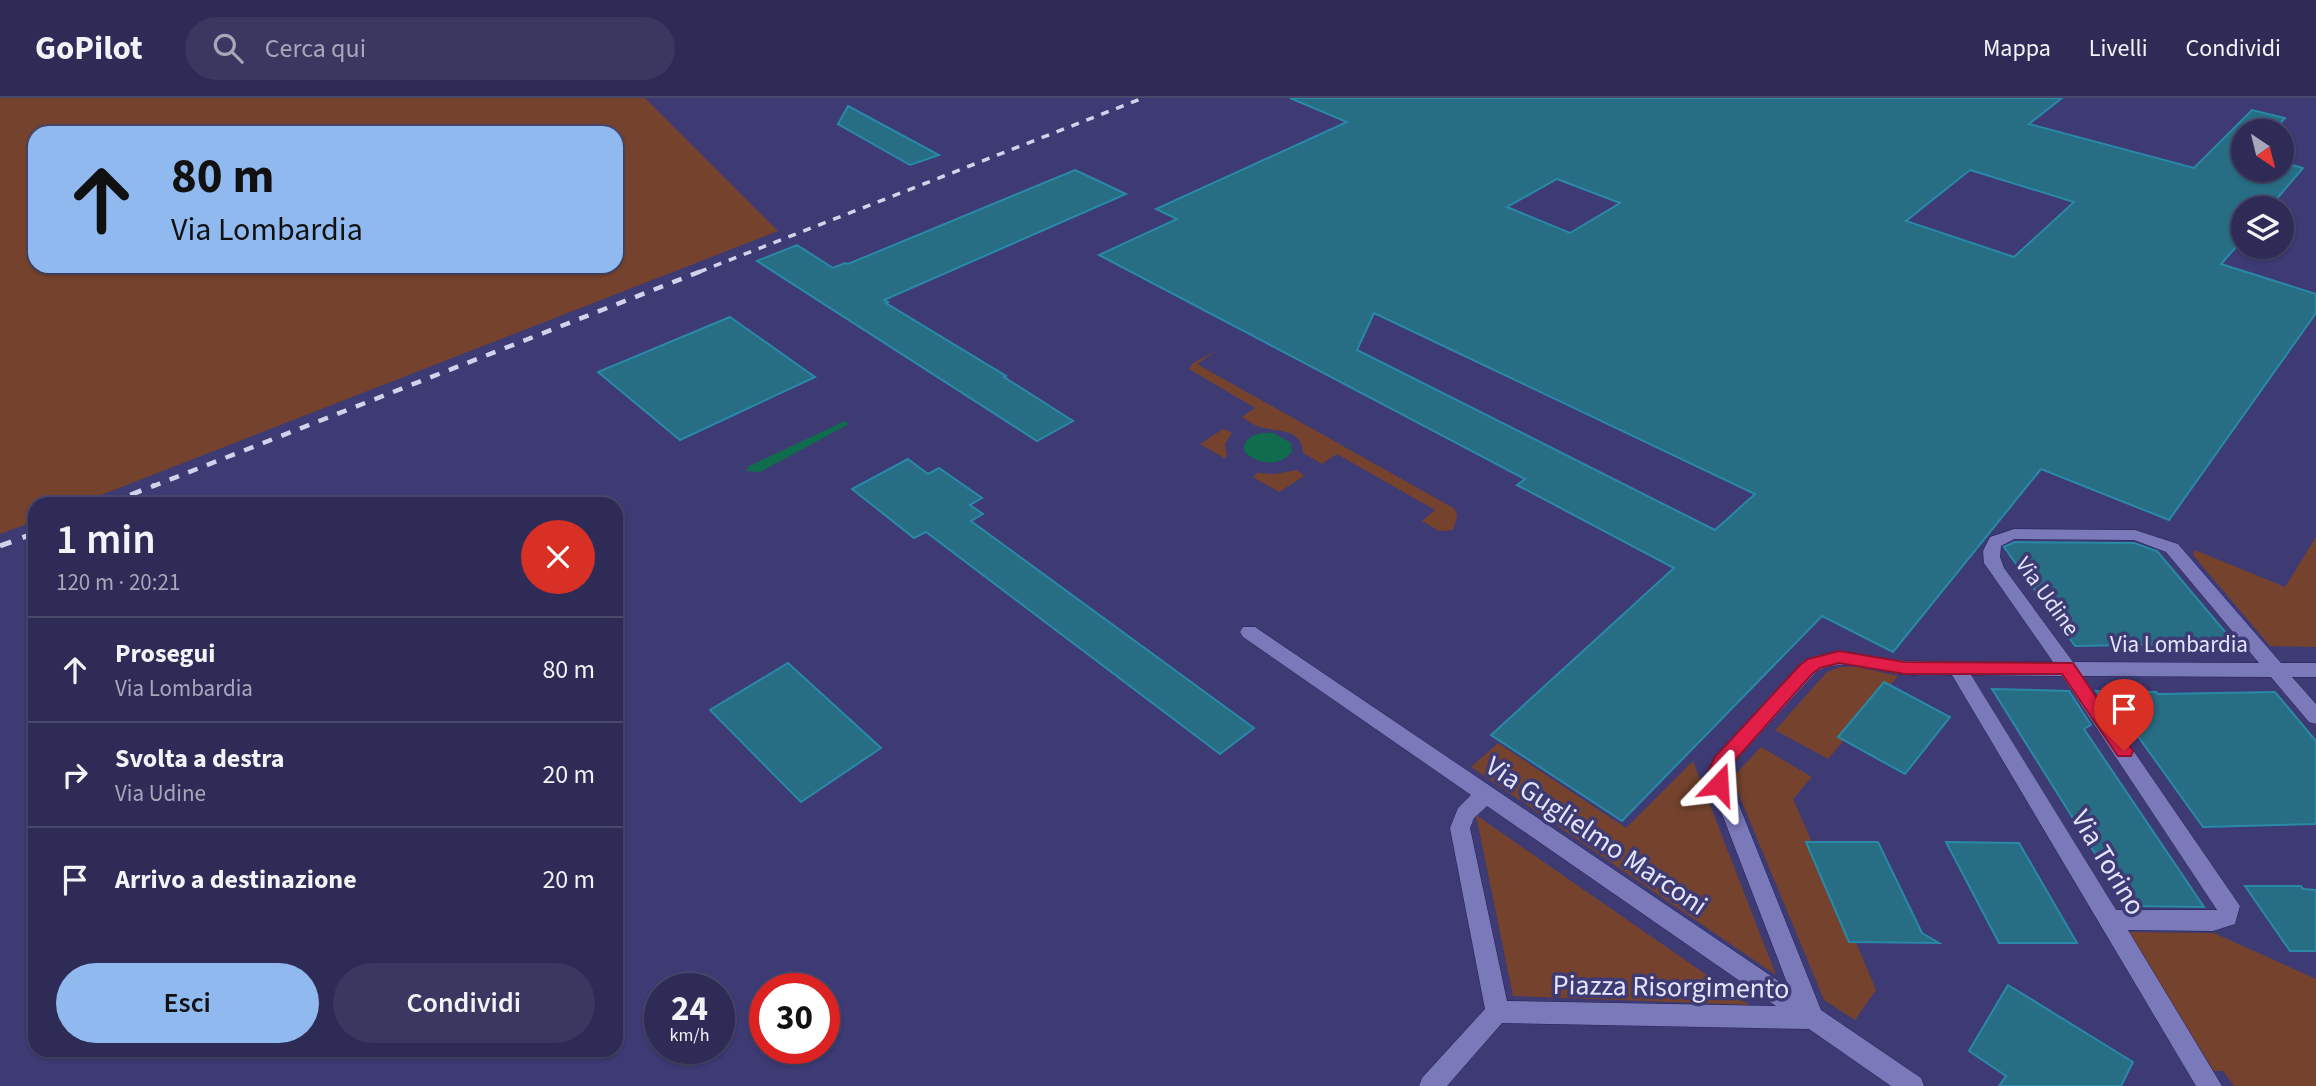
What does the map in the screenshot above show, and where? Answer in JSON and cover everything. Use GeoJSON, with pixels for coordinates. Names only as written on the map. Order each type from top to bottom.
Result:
{"type":"FeatureCollection","features":[{"type":"Feature","properties":{"kind":"street","name":"Via Udine"},"geometry":{"type":"LineString","coordinates":[[2110,920],[2213,921],[2227,917],[2229,906],[1994,566],[1991,551],[1998,537],[2014,534],[2135,535],[2166,544],[2183,557],[2316,717]]}},
{"type":"Feature","properties":{"kind":"street","name":"Via Guglielmo Marconi"},"geometry":{"type":"LineString","coordinates":[[1249,632],[1912,1086]]}},
{"type":"Feature","properties":{"kind":"street","name":"Via Lombardia"},"geometry":{"type":"LineString","coordinates":[[1717,772],[1722,762],[1814,663],[1847,657],[1895,667],[2316,670]]}},
{"type":"Feature","properties":{"kind":"street","name":"Via Torino"},"geometry":{"type":"LineString","coordinates":[[1957,668],[2210,1086]]}},
{"type":"Feature","properties":{"kind":"street","name":"Piazza Risorgimento"},"geometry":{"type":"LineString","coordinates":[[1497,1012],[1812,1018],[1719,784],[1717,772]]}},
{"type":"Feature","properties":{"kind":"street"},"geometry":{"type":"LineString","coordinates":[[1431,1086],[1497,1012],[1460,828],[1465,814],[1485,794]]}},
{"type":"Feature","properties":{"kind":"shaded area"},"geometry":{"type":"Polygon","coordinates":[[[0,98],[645,98],[778,231],[96,497],[28,497],[28,524],[0,534],[0,98]]]}},
{"type":"Feature","properties":{"kind":"shaded area"},"geometry":{"type":"Polygon","coordinates":[[[1218,350],[1197,364],[1455,509],[1457,517],[1453,530],[1439,531],[1422,521],[1435,510],[1337,454],[1322,464],[1303,453],[1298,438],[1293,434],[1257,426],[1242,417],[1255,408],[1189,369],[1193,363],[1218,350]]]}},
{"type":"Feature","properties":{"kind":"shaded area"},"geometry":{"type":"Polygon","coordinates":[[[845,421],[849,424],[760,472],[746,471],[749,466],[845,421]]]}},
{"type":"Feature","properties":{"kind":"shaded area"},"geometry":{"type":"Polygon","coordinates":[[[1223,429],[1232,433],[1225,444],[1227,456],[1224,458],[1200,444],[1223,429]]]}},
{"type":"Feature","properties":{"kind":"shaded area"},"geometry":{"type":"Polygon","coordinates":[[[1273,433],[1291,443],[1292,451],[1288,456],[1276,462],[1263,462],[1245,452],[1244,446],[1252,436],[1273,433]]]}},
{"type":"Feature","properties":{"kind":"shaded area"},"geometry":{"type":"Polygon","coordinates":[[[1297,470],[1304,476],[1279,492],[1253,477],[1257,473],[1275,474],[1297,470]]]}},
{"type":"Feature","properties":{"kind":"shaded area"},"geometry":{"type":"Polygon","coordinates":[[[2316,537],[2316,647],[2270,646],[2193,555],[2195,550],[2285,587],[2316,537]]]}},
{"type":"Feature","properties":{"kind":"shaded area"},"geometry":{"type":"Polygon","coordinates":[[[1840,667],[1857,667],[1898,676],[1890,686],[1884,682],[1839,736],[1844,740],[1828,759],[1775,730],[1827,672],[1840,667]]]}},
{"type":"Feature","properties":{"kind":"shaded area"},"geometry":{"type":"Polygon","coordinates":[[[1498,743],[1626,828],[1693,761],[1776,975],[1471,767],[1498,743]]]}},
{"type":"Feature","properties":{"kind":"shaded area"},"geometry":{"type":"Polygon","coordinates":[[[1761,747],[1812,777],[1793,799],[1812,842],[1806,842],[1849,942],[1856,942],[1876,990],[1855,1020],[1824,1000],[1732,778],[1761,747]]]}},
{"type":"Feature","properties":{"kind":"shaded area"},"geometry":{"type":"Polygon","coordinates":[[[1476,815],[1750,1005],[1513,996],[1476,815]]]}},
{"type":"Feature","properties":{"kind":"shaded area"},"geometry":{"type":"Polygon","coordinates":[[[2127,932],[2214,933],[2316,979],[2316,1086],[2234,1086],[2223,1071],[2214,1071],[2127,932]]]}},
{"type":"Feature","properties":{"kind":"building"},"geometry":{"type":"Polygon","coordinates":[[[1290,98],[2062,98],[2029,124],[2194,168],[2231,131],[2231,182],[2291,182],[2279,196],[2231,196],[2231,253],[2221,264],[2316,294],[2316,313],[2169,520],[2041,469],[1893,652],[1822,616],[1622,821],[1491,735],[1674,568],[1517,485],[1525,479],[1099,255],[1177,219],[1156,209],[1347,122],[1290,98]],[[1970,170],[1906,221],[2014,257],[2074,202],[1970,170]],[[1557,179],[1507,207],[1570,233],[1620,203],[1557,179]],[[1374,313],[1357,350],[1715,530],[1755,494],[1374,313]]]}},
{"type":"Feature","properties":{"kind":"building"},"geometry":{"type":"Polygon","coordinates":[[[848,106],[939,155],[910,165],[838,124],[848,106]]]}},
{"type":"Feature","properties":{"kind":"building"},"geometry":{"type":"Polygon","coordinates":[[[2252,110],[2284,119],[2243,119],[2252,110]]]}},
{"type":"Feature","properties":{"kind":"building"},"geometry":{"type":"Polygon","coordinates":[[[2294,165],[2303,168],[2294,179],[2294,165]]]}},
{"type":"Feature","properties":{"kind":"building"},"geometry":{"type":"Polygon","coordinates":[[[1075,170],[1126,194],[884,300],[1073,421],[1037,441],[757,261],[797,245],[833,268],[848,264],[1075,170]]]}},
{"type":"Feature","properties":{"kind":"building"},"geometry":{"type":"Polygon","coordinates":[[[730,317],[815,377],[680,440],[598,372],[730,317]]]}},
{"type":"Feature","properties":{"kind":"building"},"geometry":{"type":"Polygon","coordinates":[[[908,459],[928,474],[939,468],[982,498],[970,505],[983,514],[971,521],[1254,728],[1220,754],[926,532],[914,538],[852,489],[908,459]]]}},
{"type":"Feature","properties":{"kind":"building"},"geometry":{"type":"Polygon","coordinates":[[[2015,542],[2134,543],[2157,551],[2238,647],[2190,647],[2188,644],[2075,646],[2004,547],[2015,542]]]}},
{"type":"Feature","properties":{"kind":"building"},"geometry":{"type":"Polygon","coordinates":[[[788,663],[881,748],[801,802],[710,710],[788,663]]]}},
{"type":"Feature","properties":{"kind":"building"},"geometry":{"type":"Polygon","coordinates":[[[1884,682],[1950,717],[1905,774],[1838,737],[1884,682]]]}},
{"type":"Feature","properties":{"kind":"building"},"geometry":{"type":"Polygon","coordinates":[[[1992,689],[2069,691],[2091,725],[2084,729],[2204,907],[2128,906],[1992,689]]]}},
{"type":"Feature","properties":{"kind":"building"},"geometry":{"type":"Polygon","coordinates":[[[2096,691],[2158,694],[2275,692],[2316,741],[2316,824],[2203,827],[2117,707],[2110,712],[2096,691]]]}},
{"type":"Feature","properties":{"kind":"building"},"geometry":{"type":"Polygon","coordinates":[[[1806,842],[1878,842],[1922,933],[1939,943],[1849,942],[1806,842]]]}},
{"type":"Feature","properties":{"kind":"building"},"geometry":{"type":"Polygon","coordinates":[[[1946,842],[2019,843],[2077,943],[1999,943],[1946,842]]]}},
{"type":"Feature","properties":{"kind":"building"},"geometry":{"type":"Polygon","coordinates":[[[2245,886],[2301,886],[2303,889],[2316,890],[2316,951],[2290,951],[2245,886]]]}},
{"type":"Feature","properties":{"kind":"building"},"geometry":{"type":"Polygon","coordinates":[[[2008,985],[2133,1062],[2121,1086],[1999,1086],[2006,1076],[1969,1051],[2008,985]]]}},
{"type":"Feature","properties":{"kind":"railway"},"geometry":{"type":"LineString","coordinates":[[699,272],[1143,98]]}},
{"type":"Feature","properties":{"kind":"railway"},"geometry":{"type":"LineString","coordinates":[[151,487],[704,270]]}},
{"type":"Feature","properties":{"kind":"railway"},"geometry":{"type":"LineString","coordinates":[[125,497],[155,485]]}},
{"type":"Feature","properties":{"kind":"railway"},"geometry":{"type":"LineString","coordinates":[[0,546],[28,536]]}},
{"type":"Feature","properties":{"kind":"route"},"geometry":{"type":"LineString","coordinates":[[1719,784],[1717,772],[1722,762],[1806,670],[1814,663],[1839,657],[1905,668],[2067,668],[2124,751]]}}]}
